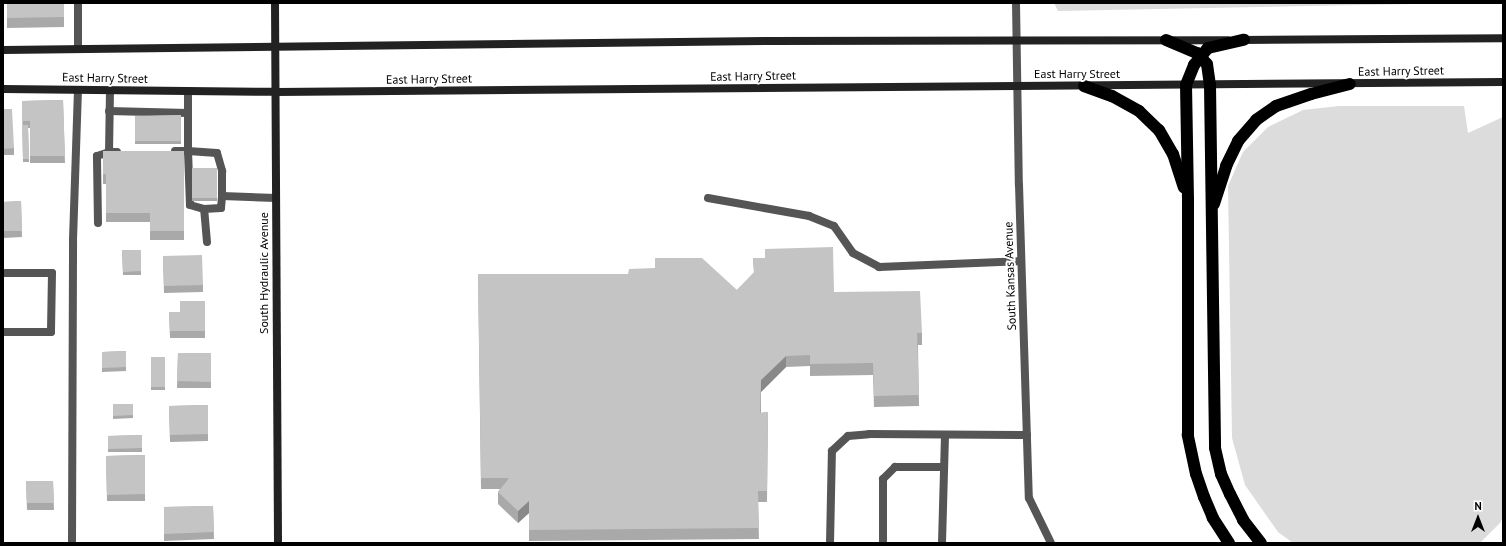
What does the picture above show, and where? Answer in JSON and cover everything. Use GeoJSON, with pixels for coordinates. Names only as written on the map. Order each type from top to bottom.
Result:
{"type":"FeatureCollection","features":[{"type":"Feature","properties":{"kind":"highway"},"geometry":{"type":"LineString","coordinates":[[1166,40],[1197,53],[1207,64],[1210,85],[1215,448],[1222,474],[1242,520],[1260,543]]}},
{"type":"Feature","properties":{"kind":"highway"},"geometry":{"type":"LineString","coordinates":[[1229,543],[1213,518],[1204,497],[1196,474],[1188,435],[1188,199],[1186,85],[1194,65],[1208,48],[1244,40]]}},
{"type":"Feature","properties":{"kind":"highway"},"geometry":{"type":"LineString","coordinates":[[1211,214],[1226,166],[1238,141],[1256,120],[1276,106],[1311,94],[1350,84]]}},
{"type":"Feature","properties":{"kind":"highway"},"geometry":{"type":"LineString","coordinates":[[1084,86],[1112,96],[1139,111],[1159,130],[1173,154],[1188,199]]}},
{"type":"Feature","properties":{"kind":"main road","name":"South Hydraulic Avenue"},"geometry":{"type":"LineString","coordinates":[[275,3],[278,543]]}},
{"type":"Feature","properties":{"kind":"main road"},"geometry":{"type":"LineString","coordinates":[[3,50],[947,40],[1503,38]]}},
{"type":"Feature","properties":{"kind":"main road","name":"East Harry Street"},"geometry":{"type":"LineString","coordinates":[[3,88],[276,92],[1503,82]]}},
{"type":"Feature","properties":{"kind":"street"},"geometry":{"type":"LineString","coordinates":[[78,3],[78,49]]}},
{"type":"Feature","properties":{"kind":"street","name":"South Kansas Avenue"},"geometry":{"type":"LineString","coordinates":[[1016,3],[1021,261],[1029,498],[1051,543]]}},
{"type":"Feature","properties":{"kind":"street"},"geometry":{"type":"LineString","coordinates":[[72,543],[73,240],[78,90]]}},
{"type":"Feature","properties":{"kind":"street"},"geometry":{"type":"LineString","coordinates":[[109,152],[110,90]]}},
{"type":"Feature","properties":{"kind":"street"},"geometry":{"type":"LineString","coordinates":[[165,152],[188,151],[217,153],[222,170],[221,208],[204,209],[190,205],[188,151],[188,91]]}},
{"type":"Feature","properties":{"kind":"street"},"geometry":{"type":"LineString","coordinates":[[109,111],[188,113]]}},
{"type":"Feature","properties":{"kind":"street"},"geometry":{"type":"LineString","coordinates":[[98,224],[97,156],[109,152],[125,152]]}},
{"type":"Feature","properties":{"kind":"street"},"geometry":{"type":"LineString","coordinates":[[222,196],[276,198]]}},
{"type":"Feature","properties":{"kind":"street"},"geometry":{"type":"LineString","coordinates":[[708,198],[809,216],[834,226],[853,253],[879,267],[1021,261]]}},
{"type":"Feature","properties":{"kind":"street"},"geometry":{"type":"LineString","coordinates":[[204,209],[207,242]]}},
{"type":"Feature","properties":{"kind":"street"},"geometry":{"type":"LineString","coordinates":[[3,273],[52,274],[51,332],[3,332]]}},
{"type":"Feature","properties":{"kind":"street"},"geometry":{"type":"LineString","coordinates":[[830,543],[832,451],[848,436],[869,434],[1027,435]]}},
{"type":"Feature","properties":{"kind":"street"},"geometry":{"type":"LineString","coordinates":[[942,543],[944,435]]}},
{"type":"Feature","properties":{"kind":"street"},"geometry":{"type":"LineString","coordinates":[[883,543],[883,479],[895,467],[944,467]]}},
{"type":"Feature","properties":{"kind":"shaded area"},"geometry":{"type":"Polygon","coordinates":[[[1054,3],[1468,3],[1058,11],[1054,3]]]}},
{"type":"Feature","properties":{"kind":"shaded area"},"geometry":{"type":"Polygon","coordinates":[[[1339,106],[1464,106],[1468,133],[1503,117],[1503,517],[1500,523],[1480,543],[1293,543],[1278,532],[1245,485],[1232,438],[1228,186],[1243,152],[1268,127],[1303,110],[1339,106]]]}},
{"type":"Feature","properties":{"kind":"building"},"geometry":{"type":"Polygon","coordinates":[[[7,3],[64,3],[64,17],[7,18],[7,3]]]}},
{"type":"Feature","properties":{"kind":"building"},"geometry":{"type":"Polygon","coordinates":[[[63,100],[65,156],[30,156],[30,121],[22,121],[22,101],[63,100]]]}},
{"type":"Feature","properties":{"kind":"building"},"geometry":{"type":"Polygon","coordinates":[[[3,109],[12,109],[14,148],[3,149],[3,109]]]}},
{"type":"Feature","properties":{"kind":"building"},"geometry":{"type":"Polygon","coordinates":[[[181,115],[181,141],[135,141],[135,116],[181,115]]]}},
{"type":"Feature","properties":{"kind":"building"},"geometry":{"type":"Polygon","coordinates":[[[22,125],[28,125],[29,159],[23,159],[22,125]]]}},
{"type":"Feature","properties":{"kind":"building"},"geometry":{"type":"Polygon","coordinates":[[[103,151],[184,151],[184,231],[150,231],[150,213],[106,213],[106,174],[103,174],[103,151]]]}},
{"type":"Feature","properties":{"kind":"building"},"geometry":{"type":"Polygon","coordinates":[[[192,168],[217,168],[217,198],[192,198],[192,168]]]}},
{"type":"Feature","properties":{"kind":"building"},"geometry":{"type":"Polygon","coordinates":[[[21,201],[22,231],[3,231],[3,202],[21,201]]]}},
{"type":"Feature","properties":{"kind":"building"},"geometry":{"type":"Polygon","coordinates":[[[833,247],[834,292],[920,291],[922,333],[917,333],[919,395],[874,396],[873,363],[810,364],[810,355],[786,356],[761,380],[760,413],[768,412],[767,491],[758,491],[759,528],[529,530],[529,501],[518,511],[498,492],[509,478],[481,478],[478,274],[628,274],[629,269],[655,268],[655,258],[702,258],[737,290],[754,272],[753,258],[765,258],[765,249],[833,247]]]}},
{"type":"Feature","properties":{"kind":"building"},"geometry":{"type":"Polygon","coordinates":[[[122,250],[141,250],[141,271],[123,272],[122,250]]]}},
{"type":"Feature","properties":{"kind":"building"},"geometry":{"type":"Polygon","coordinates":[[[202,255],[203,285],[164,286],[163,256],[202,255]]]}},
{"type":"Feature","properties":{"kind":"building"},"geometry":{"type":"Polygon","coordinates":[[[180,301],[205,301],[205,331],[170,331],[169,312],[180,312],[180,301]]]}},
{"type":"Feature","properties":{"kind":"building"},"geometry":{"type":"Polygon","coordinates":[[[126,351],[126,367],[102,368],[102,352],[126,351]]]}},
{"type":"Feature","properties":{"kind":"building"},"geometry":{"type":"Polygon","coordinates":[[[178,353],[211,353],[211,382],[177,381],[178,353]]]}},
{"type":"Feature","properties":{"kind":"building"},"geometry":{"type":"Polygon","coordinates":[[[151,357],[165,357],[165,387],[151,387],[151,357]]]}},
{"type":"Feature","properties":{"kind":"building"},"geometry":{"type":"Polygon","coordinates":[[[113,404],[133,404],[133,415],[113,416],[113,404]]]}},
{"type":"Feature","properties":{"kind":"building"},"geometry":{"type":"Polygon","coordinates":[[[208,405],[208,434],[170,435],[169,406],[208,405]]]}},
{"type":"Feature","properties":{"kind":"building"},"geometry":{"type":"Polygon","coordinates":[[[142,435],[142,448],[108,449],[108,436],[142,435]]]}},
{"type":"Feature","properties":{"kind":"building"},"geometry":{"type":"Polygon","coordinates":[[[145,455],[145,494],[107,495],[106,456],[145,455]]]}},
{"type":"Feature","properties":{"kind":"building"},"geometry":{"type":"Polygon","coordinates":[[[26,481],[53,481],[54,503],[27,503],[26,481]]]}},
{"type":"Feature","properties":{"kind":"building"},"geometry":{"type":"Polygon","coordinates":[[[213,506],[214,532],[164,534],[164,507],[213,506]]]}}]}
